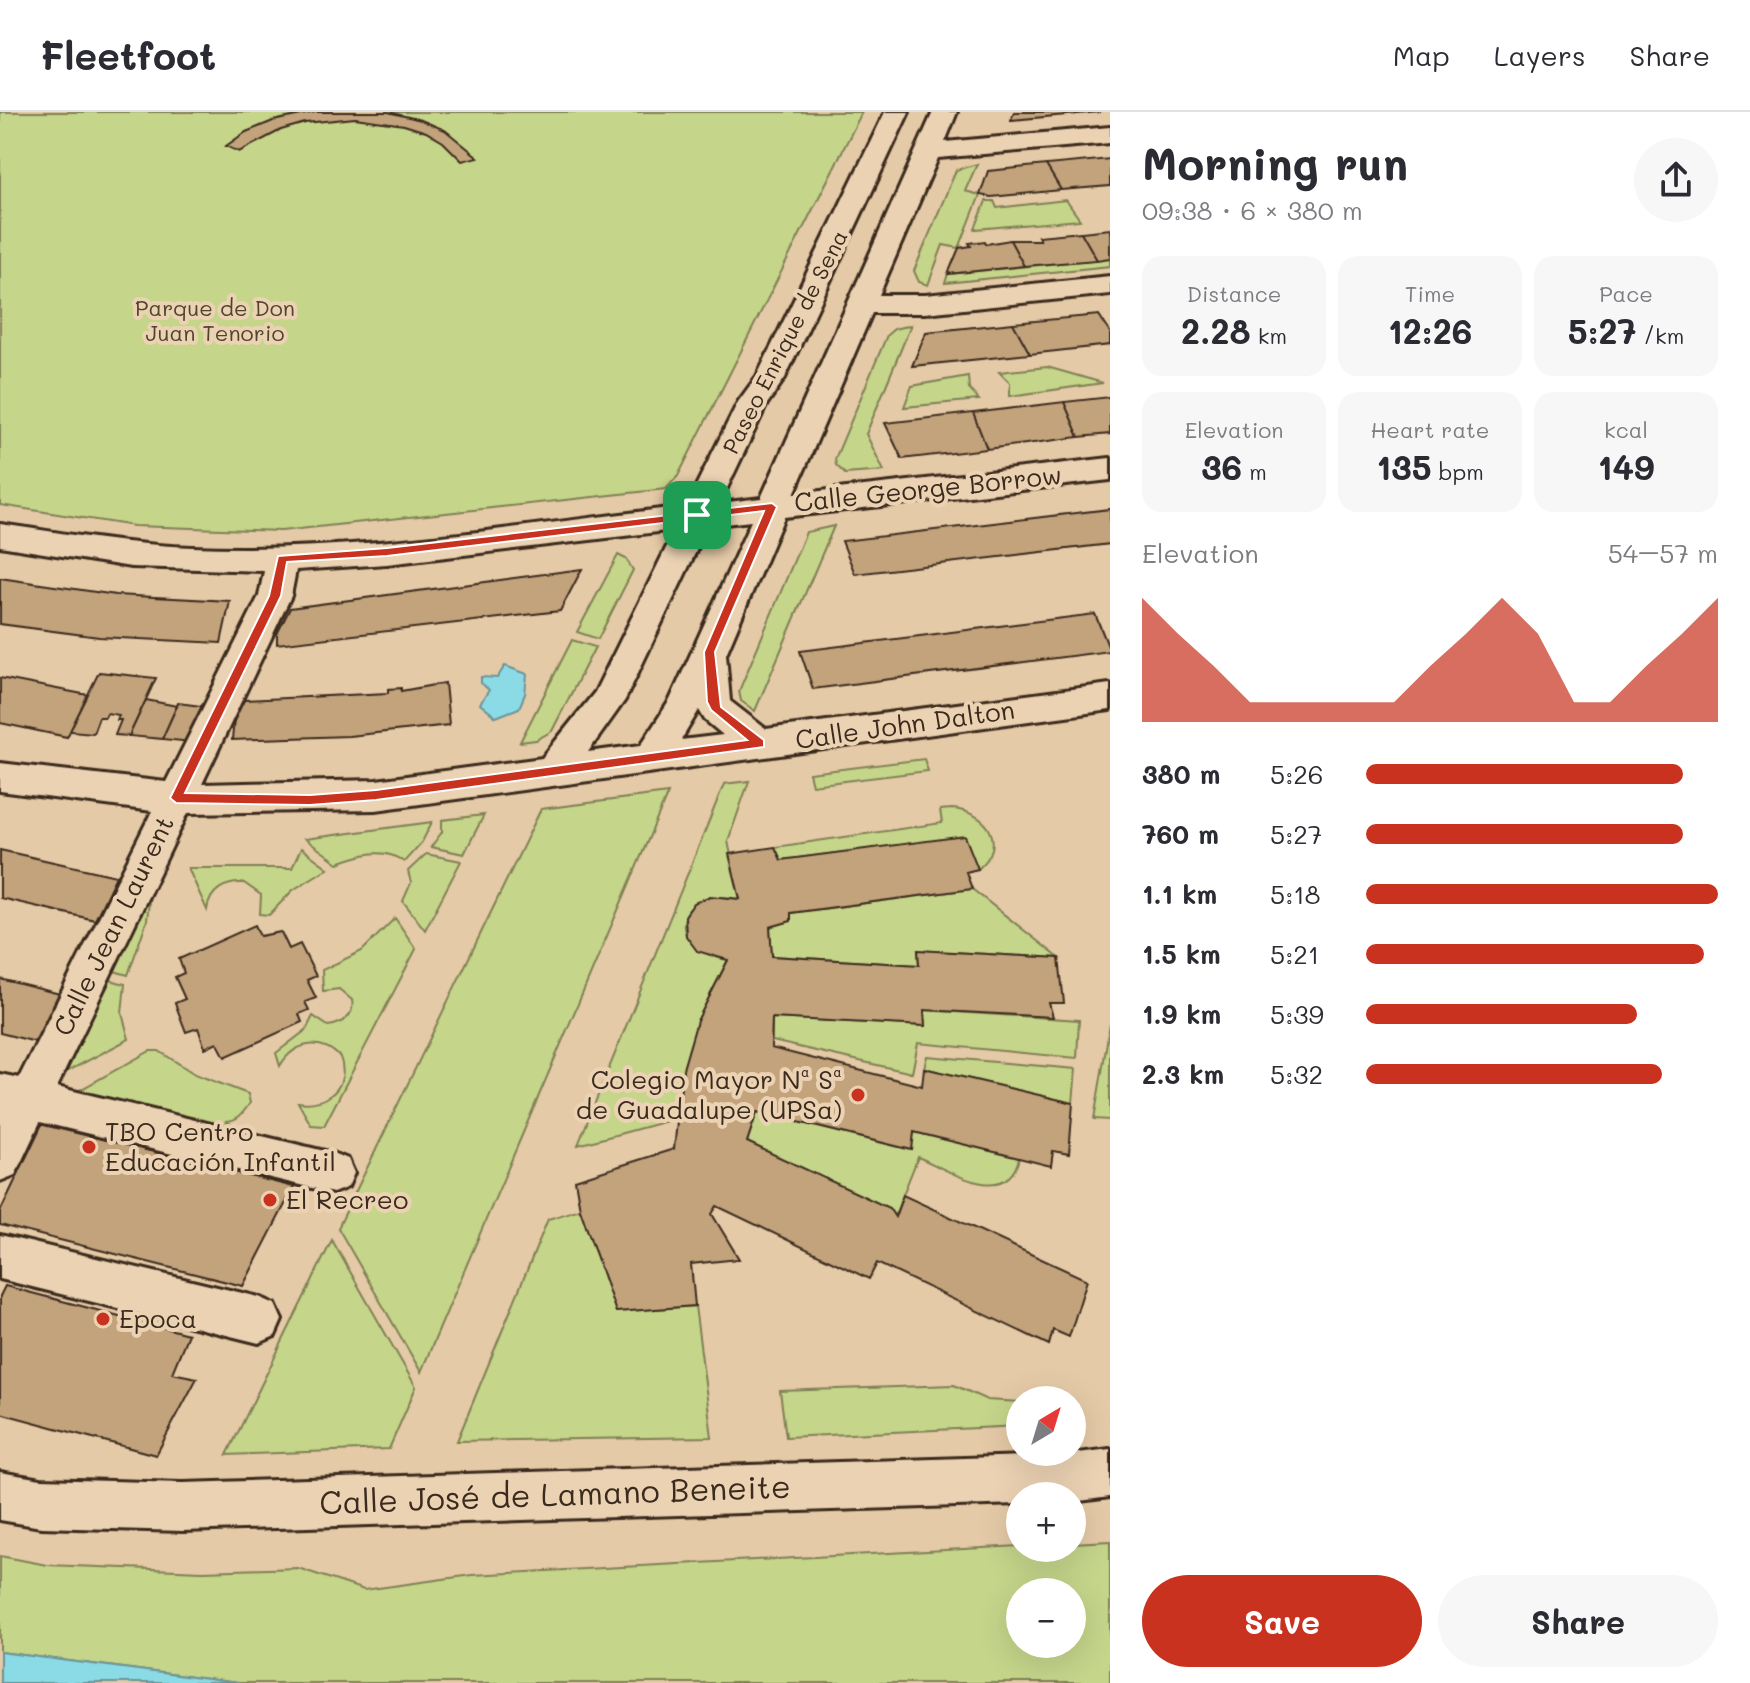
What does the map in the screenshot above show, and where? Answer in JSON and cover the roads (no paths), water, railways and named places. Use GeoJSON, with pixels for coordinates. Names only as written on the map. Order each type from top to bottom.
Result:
{"type":"FeatureCollection","features":[{"type":"Feature","properties":{"kind":"street","name":"Paseo Enrique de Sena"},"geometry":{"type":"LineString","coordinates":[[553,771],[608,700],[753,402],[770,378],[897,112]]}},
{"type":"Feature","properties":{"kind":"street","name":"Paseo Enrique de Sena"},"geometry":{"type":"LineString","coordinates":[[641,759],[671,729],[710,652],[945,112]]}},
{"type":"Feature","properties":{"kind":"street"},"geometry":{"type":"LineString","coordinates":[[929,151],[1110,135]]}},
{"type":"Feature","properties":{"kind":"street"},"geometry":{"type":"LineString","coordinates":[[861,304],[925,304],[1110,285]]}},
{"type":"Feature","properties":{"kind":"street","name":"Calle George Borrow"},"geometry":{"type":"LineString","coordinates":[[0,535],[131,555],[282,559],[387,552],[1110,469]]}},
{"type":"Feature","properties":{"kind":"street","name":"Calle Jean Laurent"},"geometry":{"type":"LineString","coordinates":[[0,1161],[15,1096],[176,798],[275,596],[282,559]]}},
{"type":"Feature","properties":{"kind":"street","name":"Paseo Enrique de Sena"},"geometry":{"type":"LineString","coordinates":[[710,652],[713,702],[717,710],[760,744]]}},
{"type":"Feature","properties":{"kind":"street","name":"Calle John Dalton"},"geometry":{"type":"LineString","coordinates":[[0,777],[61,788],[176,798],[310,800],[376,795],[1110,697]]}},
{"type":"Feature","properties":{"kind":"street"},"geometry":{"type":"LineString","coordinates":[[608,700],[608,734],[641,759]]}},
{"type":"Feature","properties":{"kind":"street"},"geometry":{"type":"LineString","coordinates":[[15,1096],[333,1173]]}},
{"type":"Feature","properties":{"kind":"street"},"geometry":{"type":"LineString","coordinates":[[0,1257],[259,1320]]}},
{"type":"Feature","properties":{"kind":"street","name":"Calle José de Lamano Beneite"},"geometry":{"type":"LineString","coordinates":[[0,1496],[41,1503],[183,1507],[1062,1479],[1110,1473]]}},
{"type":"Feature","properties":{"kind":"water"},"geometry":{"type":"Polygon","coordinates":[[[505,666],[527,674],[525,694],[519,708],[496,717],[480,704],[489,690],[481,683],[481,677],[497,678],[505,666]]]}},
{"type":"Feature","properties":{"kind":"water"},"geometry":{"type":"Polygon","coordinates":[[[0,1652],[238,1683],[0,1683],[0,1652]]]}},
{"type":"Feature","properties":{"kind":"place","name":"Colegio Mayor Nª Sª de Guadalupe (UPSa)"},"geometry":{"type":"Point","coordinates":[858,1095]}},
{"type":"Feature","properties":{"kind":"place","name":"TBO Centro Educación Infantil"},"geometry":{"type":"Point","coordinates":[89,1147]}},
{"type":"Feature","properties":{"kind":"place","name":"El Recreo"},"geometry":{"type":"Point","coordinates":[270,1200]}},
{"type":"Feature","properties":{"kind":"place","name":"Epoca"},"geometry":{"type":"Point","coordinates":[103,1319]}},
{"type":"Feature","properties":{"kind":"park label","name":"Parque de Don Juan Tenorio"},"geometry":{"type":"Point","coordinates":[215,320]}}]}
